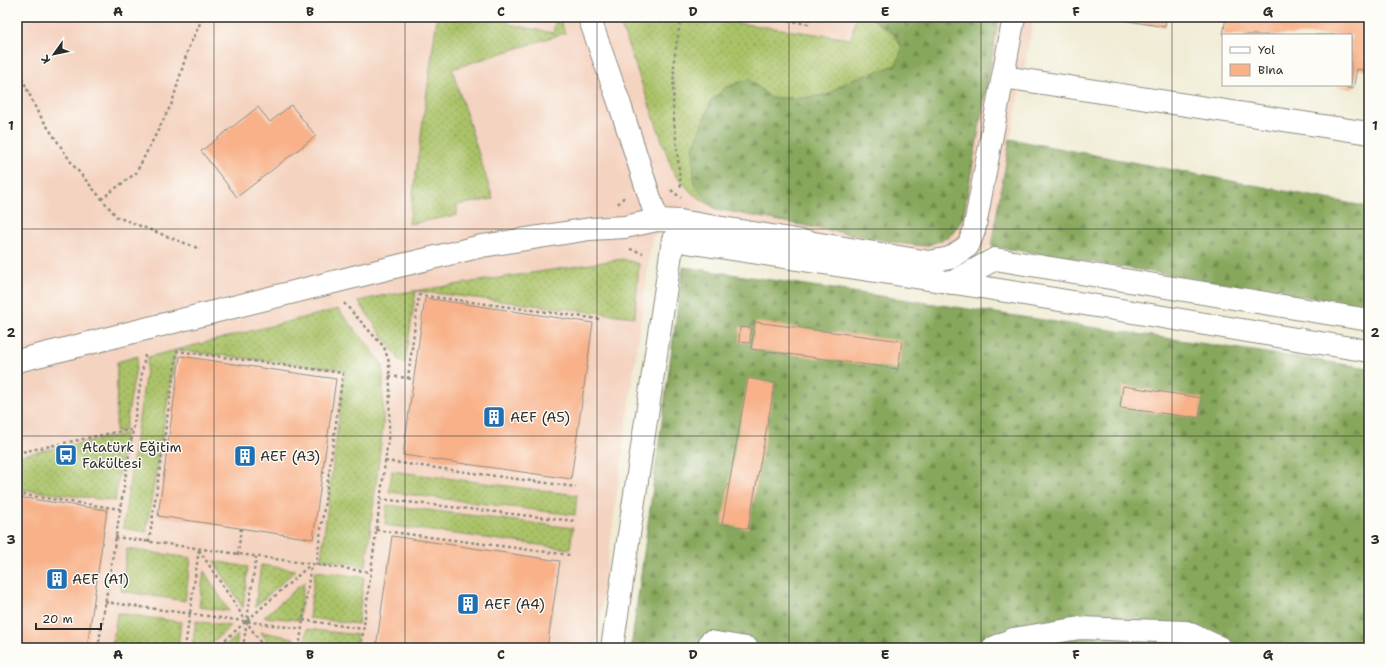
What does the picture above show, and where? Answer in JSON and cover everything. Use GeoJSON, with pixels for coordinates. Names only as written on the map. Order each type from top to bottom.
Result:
{"type":"FeatureCollection","features":[{"type":"Feature","properties":{"kind":"lane"},"geometry":{"type":"LineString","coordinates":[[589,17],[657,220]]}},
{"type":"Feature","properties":{"kind":"lane"},"geometry":{"type":"LineString","coordinates":[[17,361],[482,246],[590,230],[625,227],[657,220],[680,221],[929,262],[950,258],[968,246],[974,231],[1014,17]]}},
{"type":"Feature","properties":{"kind":"lane"},"geometry":{"type":"LineString","coordinates":[[1003,76],[1369,133]]}},
{"type":"Feature","properties":{"kind":"lane"},"geometry":{"type":"LineString","coordinates":[[612,648],[673,240],[951,283],[1369,351]]}},
{"type":"Feature","properties":{"kind":"lane"},"geometry":{"type":"LineString","coordinates":[[951,283],[995,259],[1369,320]]}},
{"type":"Feature","properties":{"kind":"lane"},"geometry":{"type":"LineString","coordinates":[[993,648],[1013,639],[1080,628],[1186,632],[1221,648]]}},
{"type":"Feature","properties":{"kind":"lane"},"geometry":{"type":"LineString","coordinates":[[708,648],[710,642],[747,648]]}},
{"type":"Feature","properties":{"kind":"path"},"geometry":{"type":"LineString","coordinates":[[101,199],[136,173],[172,103],[188,50],[203,17]]}},
{"type":"Feature","properties":{"kind":"path"},"geometry":{"type":"LineString","coordinates":[[681,17],[674,60],[673,110],[681,189]]}},
{"type":"Feature","properties":{"kind":"path"},"geometry":{"type":"LineString","coordinates":[[770,17],[808,24],[809,17]]}},
{"type":"Feature","properties":{"kind":"path"},"geometry":{"type":"LineString","coordinates":[[17,67],[37,111],[72,165],[117,217],[200,249]]}},
{"type":"Feature","properties":{"kind":"path"},"geometry":{"type":"LineString","coordinates":[[617,206],[627,194]]}},
{"type":"Feature","properties":{"kind":"path"},"geometry":{"type":"LineString","coordinates":[[336,282],[343,301],[384,347],[389,362],[389,432],[361,648]]}},
{"type":"Feature","properties":{"kind":"path"},"geometry":{"type":"LineString","coordinates":[[408,378],[419,295],[599,319]]}},
{"type":"Feature","properties":{"kind":"path"},"geometry":{"type":"LineString","coordinates":[[149,542],[177,351],[343,373],[316,565]]}},
{"type":"Feature","properties":{"kind":"path"},"geometry":{"type":"LineString","coordinates":[[98,648],[145,355]]}},
{"type":"Feature","properties":{"kind":"path"},"geometry":{"type":"LineString","coordinates":[[389,376],[413,380]]}},
{"type":"Feature","properties":{"kind":"path"},"geometry":{"type":"LineString","coordinates":[[17,453],[116,432],[133,430]]}},
{"type":"Feature","properties":{"kind":"path"},"geometry":{"type":"LineString","coordinates":[[164,440],[168,441]]}},
{"type":"Feature","properties":{"kind":"path"},"geometry":{"type":"LineString","coordinates":[[385,461],[576,487]]}},
{"type":"Feature","properties":{"kind":"path"},"geometry":{"type":"LineString","coordinates":[[322,472],[329,473]]}},
{"type":"Feature","properties":{"kind":"path"},"geometry":{"type":"LineString","coordinates":[[17,494],[120,509]]}},
{"type":"Feature","properties":{"kind":"path"},"geometry":{"type":"LineString","coordinates":[[380,499],[575,521]]}},
{"type":"Feature","properties":{"kind":"path"},"geometry":{"type":"LineString","coordinates":[[238,555],[241,528]]}},
{"type":"Feature","properties":{"kind":"path"},"geometry":{"type":"LineString","coordinates":[[376,530],[570,555]]}},
{"type":"Feature","properties":{"kind":"path"},"geometry":{"type":"LineString","coordinates":[[115,537],[199,550],[370,572]]}},
{"type":"Feature","properties":{"kind":"path"},"geometry":{"type":"LineString","coordinates":[[185,648],[199,550]]}},
{"type":"Feature","properties":{"kind":"path"},"geometry":{"type":"LineString","coordinates":[[199,550],[264,648]]}},
{"type":"Feature","properties":{"kind":"path"},"geometry":{"type":"LineString","coordinates":[[243,648],[256,557]]}},
{"type":"Feature","properties":{"kind":"path"},"geometry":{"type":"LineString","coordinates":[[216,648],[311,565]]}},
{"type":"Feature","properties":{"kind":"path"},"geometry":{"type":"LineString","coordinates":[[299,648],[311,565]]}},
{"type":"Feature","properties":{"kind":"path"},"geometry":{"type":"LineString","coordinates":[[105,602],[302,629]]}},
{"type":"Feature","properties":{"kind":"path"},"geometry":{"type":"LineString","coordinates":[[303,620],[363,629]]}},
{"type":"Feature","properties":{"kind":"shaded area"},"geometry":{"type":"Polygon","coordinates":[[[17,17],[1034,17],[991,246],[945,274],[665,229],[652,237],[596,648],[17,648],[17,17]]]}},
{"type":"Feature","properties":{"kind":"green space"},"geometry":{"type":"Polygon","coordinates":[[[437,17],[509,17],[508,24],[553,33],[556,17],[559,17],[565,33],[452,69],[493,199],[457,205],[457,215],[409,224],[437,17]]]}},
{"type":"Feature","properties":{"kind":"green space"},"geometry":{"type":"Polygon","coordinates":[[[618,17],[696,17],[851,39],[856,17],[870,17],[894,34],[903,48],[896,65],[848,81],[827,95],[802,98],[771,98],[748,79],[694,185],[716,209],[693,194],[674,174],[618,17]]]}},
{"type":"Feature","properties":{"kind":"green space"},"geometry":{"type":"Polygon","coordinates":[[[870,17],[999,17],[963,219],[949,237],[926,246],[903,244],[716,209],[694,185],[693,149],[711,101],[725,88],[748,79],[771,98],[802,98],[827,95],[848,81],[896,65],[902,48],[894,34],[870,17]]]}},
{"type":"Feature","properties":{"kind":"green space"},"geometry":{"type":"Polygon","coordinates":[[[1010,139],[1369,207],[1369,307],[991,246],[1010,139]]]}},
{"type":"Feature","properties":{"kind":"green space"},"geometry":{"type":"Polygon","coordinates":[[[623,259],[639,264],[635,317],[416,291],[405,363],[400,361],[358,301],[381,296],[623,259]]]}},
{"type":"Feature","properties":{"kind":"green space"},"geometry":{"type":"Polygon","coordinates":[[[683,267],[1369,368],[1369,648],[631,648],[683,267]]]}},
{"type":"Feature","properties":{"kind":"green space"},"geometry":{"type":"Polygon","coordinates":[[[338,309],[368,345],[383,366],[383,426],[366,566],[321,559],[345,370],[176,350],[146,532],[123,528],[148,357],[338,309]]]}},
{"type":"Feature","properties":{"kind":"green space"},"geometry":{"type":"Polygon","coordinates":[[[138,356],[125,431],[116,432],[117,362],[138,356]]]}},
{"type":"Feature","properties":{"kind":"green space"},"geometry":{"type":"Polygon","coordinates":[[[125,434],[115,501],[17,489],[17,456],[125,434]]]}},
{"type":"Feature","properties":{"kind":"green space"},"geometry":{"type":"Polygon","coordinates":[[[392,471],[577,495],[575,515],[389,492],[392,471]]]}},
{"type":"Feature","properties":{"kind":"green space"},"geometry":{"type":"Polygon","coordinates":[[[387,505],[573,528],[570,549],[385,525],[387,505]]]}},
{"type":"Feature","properties":{"kind":"green space"},"geometry":{"type":"Polygon","coordinates":[[[127,549],[191,558],[185,601],[121,591],[127,549]]]}},
{"type":"Feature","properties":{"kind":"green space"},"geometry":{"type":"Polygon","coordinates":[[[214,561],[248,567],[243,608],[214,561]]]}},
{"type":"Feature","properties":{"kind":"green space"},"geometry":{"type":"Polygon","coordinates":[[[261,565],[296,570],[255,607],[261,565]]]}},
{"type":"Feature","properties":{"kind":"green space"},"geometry":{"type":"Polygon","coordinates":[[[204,571],[229,611],[199,607],[204,571]]]}},
{"type":"Feature","properties":{"kind":"green space"},"geometry":{"type":"Polygon","coordinates":[[[315,571],[364,577],[358,624],[309,618],[315,571]]]}},
{"type":"Feature","properties":{"kind":"green space"},"geometry":{"type":"Polygon","coordinates":[[[304,582],[299,620],[264,617],[304,582]]]}},
{"type":"Feature","properties":{"kind":"green space"},"geometry":{"type":"Polygon","coordinates":[[[117,613],[181,622],[178,648],[112,648],[117,613]]]}},
{"type":"Feature","properties":{"kind":"green space"},"geometry":{"type":"Polygon","coordinates":[[[196,621],[231,626],[206,648],[192,648],[196,621]]]}},
{"type":"Feature","properties":{"kind":"green space"},"geometry":{"type":"Polygon","coordinates":[[[307,629],[357,635],[355,648],[304,648],[307,629]]]}},
{"type":"Feature","properties":{"kind":"green space"},"geometry":{"type":"Polygon","coordinates":[[[261,632],[294,638],[293,648],[271,648],[261,632]]]}},
{"type":"Feature","properties":{"kind":"green space"},"geometry":{"type":"Polygon","coordinates":[[[238,635],[236,648],[223,648],[238,635]]]}},
{"type":"Feature","properties":{"kind":"building"},"geometry":{"type":"Polygon","coordinates":[[[1104,17],[1166,17],[1165,27],[1104,17]]]}},
{"type":"Feature","properties":{"kind":"building"},"geometry":{"type":"Polygon","coordinates":[[[1226,17],[1369,17],[1369,71],[1357,69],[1353,89],[1336,86],[1352,86],[1352,34],[1223,34],[1226,17]]]}},
{"type":"Feature","properties":{"kind":"building"},"geometry":{"type":"Polygon","coordinates":[[[291,105],[316,136],[237,197],[201,151],[258,107],[270,122],[291,105]]]}},
{"type":"Feature","properties":{"kind":"building","name":"AEF (A5)"},"geometry":{"type":"Polygon","coordinates":[[[425,298],[593,323],[571,479],[403,455],[425,298]]]}},
{"type":"Feature","properties":{"kind":"building"},"geometry":{"type":"Polygon","coordinates":[[[755,322],[902,341],[898,369],[751,349],[755,322]]]}},
{"type":"Feature","properties":{"kind":"building"},"geometry":{"type":"Polygon","coordinates":[[[740,327],[751,328],[750,343],[739,342],[740,327]]]}},
{"type":"Feature","properties":{"kind":"building","name":"AEF (A3)"},"geometry":{"type":"Polygon","coordinates":[[[180,356],[336,379],[313,539],[158,516],[180,356]]]}},
{"type":"Feature","properties":{"kind":"building"},"geometry":{"type":"Polygon","coordinates":[[[748,378],[775,383],[748,529],[722,524],[748,378]]]}},
{"type":"Feature","properties":{"kind":"building"},"geometry":{"type":"Polygon","coordinates":[[[1123,386],[1202,398],[1199,418],[1120,408],[1123,386]]]}},
{"type":"Feature","properties":{"kind":"building","name":"AEF (A1)"},"geometry":{"type":"Polygon","coordinates":[[[17,497],[107,510],[87,648],[17,648],[17,497]]]}},
{"type":"Feature","properties":{"kind":"building","name":"AEF (A4)"},"geometry":{"type":"Polygon","coordinates":[[[392,536],[560,561],[547,648],[376,648],[392,536]]]}},
{"type":"Feature","properties":{"kind":"place","name":"AEF (A5)"},"geometry":{"type":"Point","coordinates":[494,417]}},
{"type":"Feature","properties":{"kind":"place","name":"Atatürk Eğitim Fakültesi"},"geometry":{"type":"Point","coordinates":[66,455]}},
{"type":"Feature","properties":{"kind":"place","name":"AEF (A3)"},"geometry":{"type":"Point","coordinates":[245,456]}},
{"type":"Feature","properties":{"kind":"place","name":"AEF (A1)"},"geometry":{"type":"Point","coordinates":[57,579]}},
{"type":"Feature","properties":{"kind":"place","name":"AEF (A4)"},"geometry":{"type":"Point","coordinates":[468,604]}}]}
